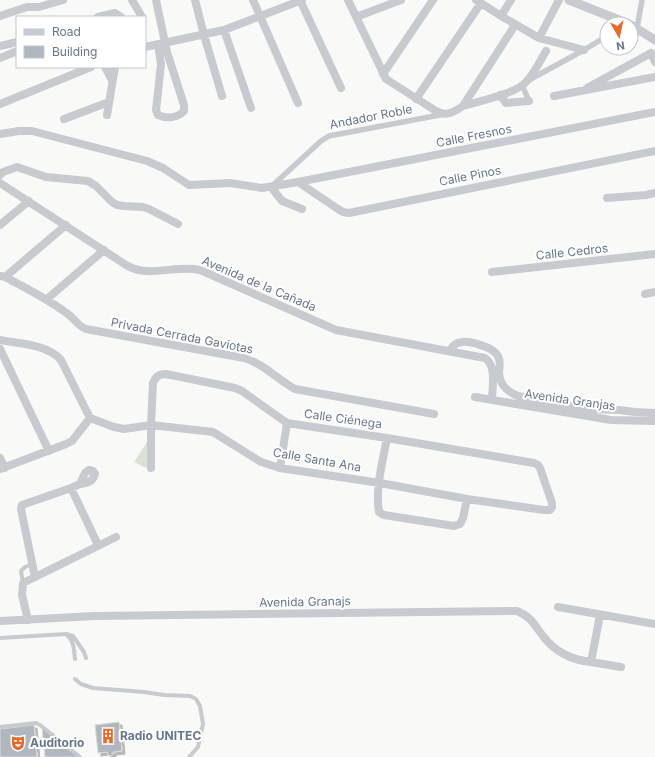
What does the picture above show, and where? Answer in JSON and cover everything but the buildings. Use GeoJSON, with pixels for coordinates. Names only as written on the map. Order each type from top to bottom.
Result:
{"type":"FeatureCollection","features":[{"type":"Feature","properties":{"kind":"street"},"geometry":{"type":"LineString","coordinates":[[0,16],[33,6],[39,7],[63,0]]}},
{"type":"Feature","properties":{"kind":"street"},"geometry":{"type":"LineString","coordinates":[[132,0],[141,16]]}},
{"type":"Feature","properties":{"kind":"street"},"geometry":{"type":"LineString","coordinates":[[156,0],[161,43],[161,64],[156,110],[158,115],[163,117],[180,115],[184,111],[184,105],[161,43]]}},
{"type":"Feature","properties":{"kind":"street"},"geometry":{"type":"LineString","coordinates":[[195,0],[222,96]]}},
{"type":"Feature","properties":{"kind":"street"},"geometry":{"type":"LineString","coordinates":[[253,0],[298,103]]}},
{"type":"Feature","properties":{"kind":"street"},"geometry":{"type":"LineString","coordinates":[[146,47],[224,30],[301,0],[341,88]]}},
{"type":"Feature","properties":{"kind":"street"},"geometry":{"type":"LineString","coordinates":[[348,0],[383,74],[390,83],[440,113],[445,114],[451,113],[463,106],[500,96],[599,41]]}},
{"type":"Feature","properties":{"kind":"street"},"geometry":{"type":"LineString","coordinates":[[356,17],[401,0]]}},
{"type":"Feature","properties":{"kind":"street"},"geometry":{"type":"LineString","coordinates":[[383,74],[433,0]]}},
{"type":"Feature","properties":{"kind":"street"},"geometry":{"type":"LineString","coordinates":[[501,16],[512,0]]}},
{"type":"Feature","properties":{"kind":"street"},"geometry":{"type":"LineString","coordinates":[[539,38],[559,0]]}},
{"type":"Feature","properties":{"kind":"street"},"geometry":{"type":"LineString","coordinates":[[569,0],[608,16]]}},
{"type":"Feature","properties":{"kind":"street"},"geometry":{"type":"LineString","coordinates":[[634,16],[642,0]]}},
{"type":"Feature","properties":{"kind":"street"},"geometry":{"type":"LineString","coordinates":[[416,99],[479,2],[515,25],[539,38],[584,50]]}},
{"type":"Feature","properties":{"kind":"street"},"geometry":{"type":"LineString","coordinates":[[102,16],[115,13],[120,16]]}},
{"type":"Feature","properties":{"kind":"street"},"geometry":{"type":"LineString","coordinates":[[463,106],[515,25]]}},
{"type":"Feature","properties":{"kind":"street"},"geometry":{"type":"LineString","coordinates":[[224,30],[251,108]]}},
{"type":"Feature","properties":{"kind":"street"},"geometry":{"type":"LineString","coordinates":[[639,30],[655,40]]}},
{"type":"Feature","properties":{"kind":"street"},"geometry":{"type":"LineString","coordinates":[[0,46],[16,42]]}},
{"type":"Feature","properties":{"kind":"street"},"geometry":{"type":"LineString","coordinates":[[0,58],[16,51]]}},
{"type":"Feature","properties":{"kind":"street"},"geometry":{"type":"LineString","coordinates":[[500,96],[506,103],[529,101],[525,83],[546,51]]}},
{"type":"Feature","properties":{"kind":"street"},"geometry":{"type":"LineString","coordinates":[[579,92],[651,53],[655,62]]}},
{"type":"Feature","properties":{"kind":"street"},"geometry":{"type":"LineString","coordinates":[[0,104],[89,68]]}},
{"type":"Feature","properties":{"kind":"street"},"geometry":{"type":"LineString","coordinates":[[106,68],[112,80]]}},
{"type":"Feature","properties":{"kind":"street"},"geometry":{"type":"LineString","coordinates":[[107,115],[115,68]]}},
{"type":"Feature","properties":{"kind":"street"},"geometry":{"type":"LineString","coordinates":[[554,96],[655,76]]}},
{"type":"Feature","properties":{"kind":"street"},"geometry":{"type":"LineString","coordinates":[[64,119],[109,102]]}},
{"type":"Feature","properties":{"kind":"street","name":"Calle Fresnos"},"geometry":{"type":"LineString","coordinates":[[0,134],[19,131],[32,132],[147,161],[156,164],[189,185],[230,183],[262,188],[655,112]]}},
{"type":"Feature","properties":{"kind":"street","name":"Andador Roble"},"geometry":{"type":"LineString","coordinates":[[271,187],[321,141],[329,136],[445,114]]}},
{"type":"Feature","properties":{"kind":"street","name":"Calle Pinos"},"geometry":{"type":"LineString","coordinates":[[298,182],[338,209],[349,213],[655,151]]}},
{"type":"Feature","properties":{"kind":"street"},"geometry":{"type":"LineString","coordinates":[[0,175],[3,172],[17,167],[46,177],[88,181],[96,186],[112,202],[149,208],[178,224]]}},
{"type":"Feature","properties":{"kind":"street","name":"Avenida de la Cañada"},"geometry":{"type":"LineString","coordinates":[[0,183],[126,265],[138,271],[185,269],[200,270],[336,330],[485,358],[489,361],[496,374],[492,400]]}},
{"type":"Feature","properties":{"kind":"street"},"geometry":{"type":"LineString","coordinates":[[271,187],[282,201],[302,209]]}},
{"type":"Feature","properties":{"kind":"street"},"geometry":{"type":"LineString","coordinates":[[607,198],[655,193]]}},
{"type":"Feature","properties":{"kind":"street"},"geometry":{"type":"LineString","coordinates":[[0,225],[29,201]]}},
{"type":"Feature","properties":{"kind":"street"},"geometry":{"type":"LineString","coordinates":[[3,276],[66,225]]}},
{"type":"Feature","properties":{"kind":"street"},"geometry":{"type":"LineString","coordinates":[[47,299],[104,250]]}},
{"type":"Feature","properties":{"kind":"street","name":"Calle Cedros"},"geometry":{"type":"LineString","coordinates":[[492,272],[655,254]]}},
{"type":"Feature","properties":{"kind":"street","name":"Privada Cerrada Gaviotas"},"geometry":{"type":"LineString","coordinates":[[3,276],[47,299],[68,313],[80,327],[86,330],[244,358],[263,366],[286,384],[299,390],[434,414]]}},
{"type":"Feature","properties":{"kind":"street"},"geometry":{"type":"LineString","coordinates":[[645,294],[655,292]]}},
{"type":"Feature","properties":{"kind":"street"},"geometry":{"type":"LineString","coordinates":[[0,340],[42,348],[55,354],[61,360],[90,418],[72,441],[2,468],[0,458]]}},
{"type":"Feature","properties":{"kind":"street","name":"Avenida Granjas"},"geometry":{"type":"LineString","coordinates":[[449,351],[458,343],[465,342],[488,348],[494,351],[498,356],[500,362],[496,374],[504,387],[510,393],[518,396],[588,409],[620,410],[619,421],[475,397]]}},
{"type":"Feature","properties":{"kind":"street"},"geometry":{"type":"LineString","coordinates":[[0,349],[49,450]]}},
{"type":"Feature","properties":{"kind":"street","name":"Calle Ciénega"},"geometry":{"type":"LineString","coordinates":[[151,425],[153,383],[155,378],[160,374],[235,388],[242,391],[287,424],[386,438],[538,464],[552,503],[550,510]]}},
{"type":"Feature","properties":{"kind":"street"},"geometry":{"type":"LineString","coordinates":[[620,410],[655,413]]}},
{"type":"Feature","properties":{"kind":"street","name":"Calle Santa Ana"},"geometry":{"type":"LineString","coordinates":[[90,418],[124,429],[151,425],[212,432],[261,462],[280,468],[380,483],[467,499],[550,510]]}},
{"type":"Feature","properties":{"kind":"street"},"geometry":{"type":"LineString","coordinates":[[619,421],[655,421]]}},
{"type":"Feature","properties":{"kind":"street"},"geometry":{"type":"LineString","coordinates":[[280,468],[287,424]]}},
{"type":"Feature","properties":{"kind":"street"},"geometry":{"type":"LineString","coordinates":[[151,425],[151,468]]}},
{"type":"Feature","properties":{"kind":"street"},"geometry":{"type":"LineString","coordinates":[[386,438],[380,483],[378,505],[379,512],[384,515],[454,526],[460,524],[464,518],[467,499]]}},
{"type":"Feature","properties":{"kind":"street"},"geometry":{"type":"LineString","coordinates":[[35,577],[21,509],[22,505],[80,484]]}},
{"type":"Feature","properties":{"kind":"street"},"geometry":{"type":"LineString","coordinates":[[72,488],[98,545]]}},
{"type":"Feature","properties":{"kind":"street"},"geometry":{"type":"LineString","coordinates":[[28,620],[22,595],[23,584],[116,537]]}},
{"type":"Feature","properties":{"kind":"street"},"geometry":{"type":"LineString","coordinates":[[558,608],[655,624]]}},
{"type":"Feature","properties":{"kind":"street","name":"Avenida Granajs"},"geometry":{"type":"LineString","coordinates":[[0,621],[95,616],[516,611],[526,615],[534,623],[542,636],[552,646],[566,656],[583,661],[621,668]]}},
{"type":"Feature","properties":{"kind":"street"},"geometry":{"type":"LineString","coordinates":[[591,662],[600,615]]}},
{"type":"Feature","properties":{"kind":"lane"},"geometry":{"type":"LineString","coordinates":[[23,584],[21,572],[25,567],[32,564]]}},
{"type":"Feature","properties":{"kind":"lane"},"geometry":{"type":"LineString","coordinates":[[66,634],[71,638],[73,643],[75,658]]}},
{"type":"Feature","properties":{"kind":"lane"},"geometry":{"type":"LineString","coordinates":[[0,638],[66,634],[73,636],[86,658]]}},
{"type":"Feature","properties":{"kind":"lane"},"geometry":{"type":"LineString","coordinates":[[75,679],[81,684],[93,688],[190,696],[196,698],[200,706],[203,724],[198,747],[189,757]]}},
{"type":"Feature","properties":{"kind":"lane"},"geometry":{"type":"LineString","coordinates":[[0,727],[36,723],[80,757]]}},
{"type":"Feature","properties":{"kind":"shaded area"},"geometry":{"type":"Polygon","coordinates":[[[149,439],[148,469],[134,462],[149,439]]]}},
{"type":"Feature","properties":{"kind":"place","name":"Radio UNITEC"},"geometry":{"type":"Point","coordinates":[108,736]}},
{"type":"Feature","properties":{"kind":"place","name":"Auditorio"},"geometry":{"type":"Point","coordinates":[18,743]}}]}
